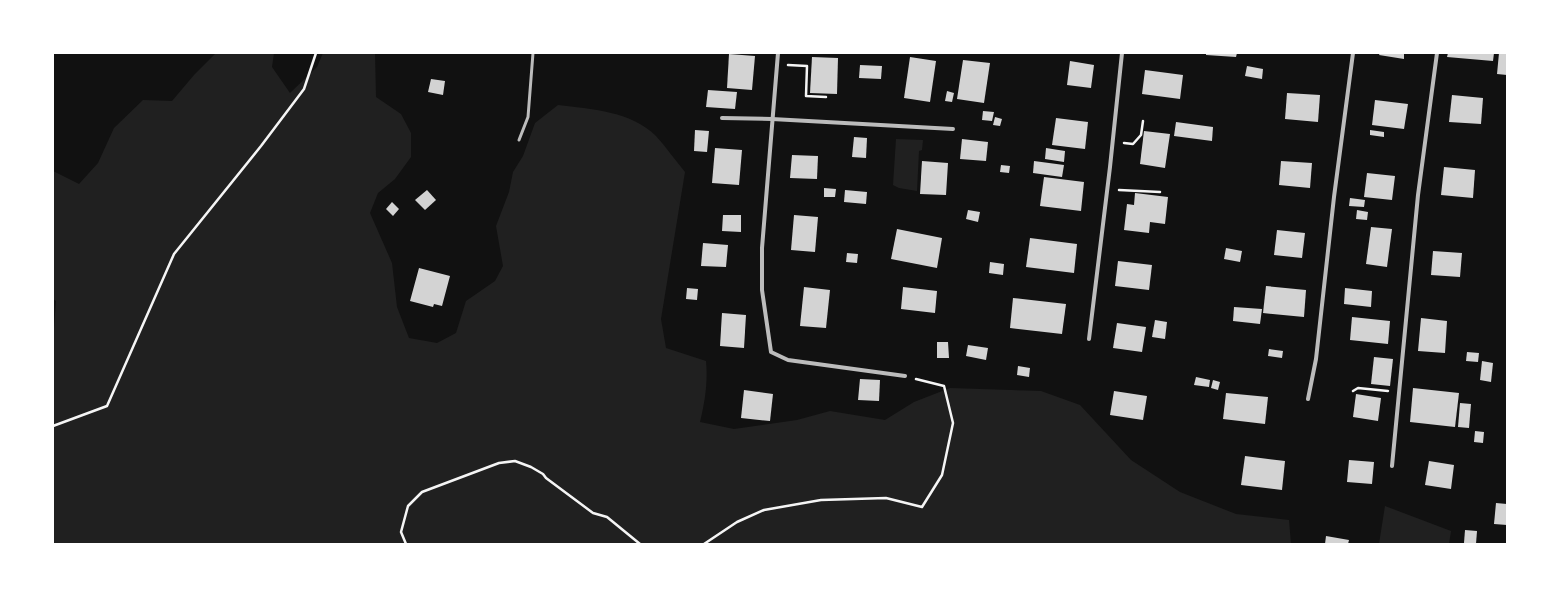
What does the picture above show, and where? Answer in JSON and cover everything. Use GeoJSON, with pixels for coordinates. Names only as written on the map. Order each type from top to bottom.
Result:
{"type":"FeatureCollection","features":[{"type":"Feature","properties":{"kind":"street"},"geometry":{"type":"LineString","coordinates":[[778,53],[762,248],[762,283],[771,352],[788,360],[905,376]]}},
{"type":"Feature","properties":{"kind":"street"},"geometry":{"type":"LineString","coordinates":[[1089,339],[1108,189],[1122,53]]}},
{"type":"Feature","properties":{"kind":"street"},"geometry":{"type":"LineString","coordinates":[[1308,399],[1317,352],[1334,197],[1353,53]]}},
{"type":"Feature","properties":{"kind":"street"},"geometry":{"type":"LineString","coordinates":[[1392,466],[1418,195],[1437,53]]}},
{"type":"Feature","properties":{"kind":"street"},"geometry":{"type":"LineString","coordinates":[[722,118],[772,119],[953,129]]}},
{"type":"Feature","properties":{"kind":"lane"},"geometry":{"type":"LineString","coordinates":[[519,140],[528,117],[533,53]]}},
{"type":"Feature","properties":{"kind":"path"},"geometry":{"type":"LineString","coordinates":[[53,426],[106,406],[174,254],[261,146],[304,89],[316,53]]}},
{"type":"Feature","properties":{"kind":"path"},"geometry":{"type":"LineString","coordinates":[[777,64],[807,66],[806,96],[826,97]]}},
{"type":"Feature","properties":{"kind":"path"},"geometry":{"type":"LineString","coordinates":[[1113,142],[1133,144],[1140,135],[1143,122]]}},
{"type":"Feature","properties":{"kind":"path"},"geometry":{"type":"LineString","coordinates":[[1108,189],[1133,192],[1139,190],[1160,192]]}},
{"type":"Feature","properties":{"kind":"path"},"geometry":{"type":"LineString","coordinates":[[704,544],[737,522],[764,510],[821,500],[886,498],[922,508],[942,475],[953,423],[944,386],[905,376]]}},
{"type":"Feature","properties":{"kind":"path"},"geometry":{"type":"LineString","coordinates":[[1354,391],[1358,388],[1399,393]]}},
{"type":"Feature","properties":{"kind":"path"},"geometry":{"type":"LineString","coordinates":[[406,544],[401,532],[408,506],[422,492],[498,464],[514,461],[543,474],[546,478],[593,513],[607,518],[640,544]]}},
{"type":"Feature","properties":{"kind":"shaded area"},"geometry":{"type":"Polygon","coordinates":[[[216,53],[274,53],[272,67],[290,93],[317,67],[323,53],[375,53],[376,97],[401,114],[411,133],[411,157],[395,179],[378,193],[370,213],[392,263],[397,307],[409,338],[437,343],[456,333],[466,301],[495,281],[503,266],[496,226],[509,192],[513,172],[523,156],[535,123],[558,105],[597,110],[623,116],[635,121],[656,136],[685,172],[661,319],[666,348],[706,361],[706,392],[700,422],[734,429],[797,420],[830,411],[885,420],[914,402],[950,388],[1041,391],[1080,405],[1131,460],[1180,492],[1236,514],[1289,520],[1291,544],[53,544],[53,341],[56,301],[53,299],[53,171],[79,184],[98,163],[114,128],[143,100],[172,101],[194,75],[216,53]]]}},
{"type":"Feature","properties":{"kind":"shaded area"},"geometry":{"type":"Polygon","coordinates":[[[896,139],[923,140],[922,150],[919,151],[917,191],[899,188],[893,185],[896,139]]]}},
{"type":"Feature","properties":{"kind":"shaded area"},"geometry":{"type":"Polygon","coordinates":[[[1385,506],[1451,531],[1449,544],[1379,544],[1385,506]]]}},
{"type":"Feature","properties":{"kind":"building"},"geometry":{"type":"Polygon","coordinates":[[[1206,53],[1237,53],[1236,57],[1206,55],[1206,53]]]}},
{"type":"Feature","properties":{"kind":"building"},"geometry":{"type":"Polygon","coordinates":[[[1380,53],[1404,53],[1404,59],[1379,55],[1380,53]]]}},
{"type":"Feature","properties":{"kind":"building"},"geometry":{"type":"Polygon","coordinates":[[[1448,53],[1494,53],[1493,61],[1447,57],[1448,53]]]}},
{"type":"Feature","properties":{"kind":"building"},"geometry":{"type":"Polygon","coordinates":[[[1499,53],[1507,53],[1507,75],[1497,74],[1499,53]]]}},
{"type":"Feature","properties":{"kind":"building"},"geometry":{"type":"Polygon","coordinates":[[[729,54],[755,56],[752,90],[727,88],[729,54]]]}},
{"type":"Feature","properties":{"kind":"building"},"geometry":{"type":"Polygon","coordinates":[[[812,57],[838,58],[837,94],[810,93],[812,57]]]}},
{"type":"Feature","properties":{"kind":"building"},"geometry":{"type":"Polygon","coordinates":[[[910,57],[936,61],[930,102],[904,98],[910,57]]]}},
{"type":"Feature","properties":{"kind":"building"},"geometry":{"type":"Polygon","coordinates":[[[963,60],[990,63],[984,103],[957,99],[963,60]]]}},
{"type":"Feature","properties":{"kind":"building"},"geometry":{"type":"Polygon","coordinates":[[[1070,61],[1094,65],[1091,88],[1067,85],[1070,61]]]}},
{"type":"Feature","properties":{"kind":"building"},"geometry":{"type":"Polygon","coordinates":[[[860,65],[882,66],[881,79],[859,78],[860,65]]]}},
{"type":"Feature","properties":{"kind":"building"},"geometry":{"type":"Polygon","coordinates":[[[1247,66],[1263,69],[1262,79],[1245,76],[1247,66]]]}},
{"type":"Feature","properties":{"kind":"building"},"geometry":{"type":"Polygon","coordinates":[[[1145,70],[1183,75],[1180,99],[1142,94],[1145,70]]]}},
{"type":"Feature","properties":{"kind":"building"},"geometry":{"type":"Polygon","coordinates":[[[431,79],[445,81],[443,95],[428,92],[431,79]]]}},
{"type":"Feature","properties":{"kind":"building"},"geometry":{"type":"Polygon","coordinates":[[[708,90],[737,92],[735,109],[706,107],[708,90]]]}},
{"type":"Feature","properties":{"kind":"building"},"geometry":{"type":"Polygon","coordinates":[[[947,91],[954,93],[952,102],[945,101],[947,91]]]}},
{"type":"Feature","properties":{"kind":"building"},"geometry":{"type":"Polygon","coordinates":[[[1287,93],[1320,95],[1318,122],[1285,119],[1287,93]]]}},
{"type":"Feature","properties":{"kind":"building"},"geometry":{"type":"Polygon","coordinates":[[[1452,95],[1483,98],[1481,124],[1449,122],[1452,95]]]}},
{"type":"Feature","properties":{"kind":"building"},"geometry":{"type":"Polygon","coordinates":[[[1375,100],[1408,104],[1404,129],[1372,125],[1375,100]]]}},
{"type":"Feature","properties":{"kind":"building"},"geometry":{"type":"Polygon","coordinates":[[[983,111],[994,112],[992,121],[982,120],[983,111]]]}},
{"type":"Feature","properties":{"kind":"building"},"geometry":{"type":"Polygon","coordinates":[[[995,117],[1002,119],[1000,126],[993,125],[995,117]]]}},
{"type":"Feature","properties":{"kind":"building"},"geometry":{"type":"Polygon","coordinates":[[[1056,118],[1088,122],[1085,149],[1052,145],[1056,118]]]}},
{"type":"Feature","properties":{"kind":"building"},"geometry":{"type":"Polygon","coordinates":[[[1176,122],[1213,127],[1212,141],[1174,136],[1176,122]]]}},
{"type":"Feature","properties":{"kind":"building"},"geometry":{"type":"Polygon","coordinates":[[[695,130],[709,131],[707,152],[694,151],[695,130]]]}},
{"type":"Feature","properties":{"kind":"building"},"geometry":{"type":"Polygon","coordinates":[[[1370,130],[1384,132],[1384,137],[1370,135],[1370,130]]]}},
{"type":"Feature","properties":{"kind":"building"},"geometry":{"type":"Polygon","coordinates":[[[1144,131],[1170,134],[1165,168],[1140,164],[1144,131]]]}},
{"type":"Feature","properties":{"kind":"building"},"geometry":{"type":"Polygon","coordinates":[[[854,137],[867,138],[866,158],[852,157],[854,137]]]}},
{"type":"Feature","properties":{"kind":"building"},"geometry":{"type":"Polygon","coordinates":[[[962,139],[988,142],[986,161],[960,159],[962,139]]]}},
{"type":"Feature","properties":{"kind":"building"},"geometry":{"type":"Polygon","coordinates":[[[715,148],[742,150],[739,185],[712,183],[715,148]]]}},
{"type":"Feature","properties":{"kind":"building"},"geometry":{"type":"Polygon","coordinates":[[[1046,148],[1065,151],[1064,162],[1045,159],[1046,148]]]}},
{"type":"Feature","properties":{"kind":"building"},"geometry":{"type":"Polygon","coordinates":[[[792,155],[818,156],[817,179],[790,178],[792,155]]]}},
{"type":"Feature","properties":{"kind":"building"},"geometry":{"type":"Polygon","coordinates":[[[922,161],[948,163],[946,195],[920,194],[922,161]]]}},
{"type":"Feature","properties":{"kind":"building"},"geometry":{"type":"Polygon","coordinates":[[[1034,161],[1064,165],[1062,177],[1033,173],[1034,161]]]}},
{"type":"Feature","properties":{"kind":"building"},"geometry":{"type":"Polygon","coordinates":[[[1281,161],[1312,163],[1310,188],[1279,185],[1281,161]]]}},
{"type":"Feature","properties":{"kind":"building"},"geometry":{"type":"Polygon","coordinates":[[[1001,165],[1010,166],[1009,173],[1000,172],[1001,165]]]}},
{"type":"Feature","properties":{"kind":"building"},"geometry":{"type":"Polygon","coordinates":[[[1444,167],[1475,170],[1473,198],[1441,195],[1444,167]]]}},
{"type":"Feature","properties":{"kind":"building"},"geometry":{"type":"Polygon","coordinates":[[[1367,173],[1395,176],[1392,200],[1364,197],[1367,173]]]}},
{"type":"Feature","properties":{"kind":"building"},"geometry":{"type":"Polygon","coordinates":[[[1044,177],[1084,182],[1081,211],[1040,206],[1044,177]]]}},
{"type":"Feature","properties":{"kind":"building"},"geometry":{"type":"Polygon","coordinates":[[[824,188],[836,189],[835,197],[824,197],[824,188]]]}},
{"type":"Feature","properties":{"kind":"building"},"geometry":{"type":"Polygon","coordinates":[[[427,190],[436,200],[425,210],[415,200],[427,190]]]}},
{"type":"Feature","properties":{"kind":"building"},"geometry":{"type":"Polygon","coordinates":[[[845,190],[867,192],[866,204],[844,202],[845,190]]]}},
{"type":"Feature","properties":{"kind":"building"},"geometry":{"type":"Polygon","coordinates":[[[1135,193],[1168,197],[1165,224],[1150,222],[1149,233],[1124,230],[1127,204],[1134,205],[1135,193]]]}},
{"type":"Feature","properties":{"kind":"building"},"geometry":{"type":"Polygon","coordinates":[[[1350,198],[1365,200],[1364,207],[1349,206],[1350,198]]]}},
{"type":"Feature","properties":{"kind":"building"},"geometry":{"type":"Polygon","coordinates":[[[392,202],[399,209],[393,216],[386,209],[392,202]]]}},
{"type":"Feature","properties":{"kind":"building"},"geometry":{"type":"Polygon","coordinates":[[[968,210],[980,212],[978,222],[966,219],[968,210]]]}},
{"type":"Feature","properties":{"kind":"building"},"geometry":{"type":"Polygon","coordinates":[[[1357,210],[1368,212],[1367,220],[1356,219],[1357,210]]]}},
{"type":"Feature","properties":{"kind":"building"},"geometry":{"type":"Polygon","coordinates":[[[723,215],[741,215],[741,232],[722,231],[723,215]]]}},
{"type":"Feature","properties":{"kind":"building"},"geometry":{"type":"Polygon","coordinates":[[[794,215],[818,217],[815,252],[791,250],[794,215]]]}},
{"type":"Feature","properties":{"kind":"building"},"geometry":{"type":"Polygon","coordinates":[[[1371,227],[1392,229],[1387,267],[1366,264],[1371,227]]]}},
{"type":"Feature","properties":{"kind":"building"},"geometry":{"type":"Polygon","coordinates":[[[897,229],[942,238],[937,268],[891,259],[897,229]]]}},
{"type":"Feature","properties":{"kind":"building"},"geometry":{"type":"Polygon","coordinates":[[[1277,230],[1305,233],[1302,258],[1274,255],[1277,230]]]}},
{"type":"Feature","properties":{"kind":"building"},"geometry":{"type":"Polygon","coordinates":[[[1030,238],[1077,244],[1074,273],[1026,267],[1030,238]]]}},
{"type":"Feature","properties":{"kind":"building"},"geometry":{"type":"Polygon","coordinates":[[[703,243],[728,245],[726,267],[701,266],[703,243]]]}},
{"type":"Feature","properties":{"kind":"building"},"geometry":{"type":"Polygon","coordinates":[[[1226,248],[1242,251],[1240,262],[1224,259],[1226,248]]]}},
{"type":"Feature","properties":{"kind":"building"},"geometry":{"type":"Polygon","coordinates":[[[1433,251],[1462,253],[1460,277],[1431,275],[1433,251]]]}},
{"type":"Feature","properties":{"kind":"building"},"geometry":{"type":"Polygon","coordinates":[[[847,253],[858,254],[857,263],[846,262],[847,253]]]}},
{"type":"Feature","properties":{"kind":"building"},"geometry":{"type":"Polygon","coordinates":[[[1118,261],[1152,265],[1149,290],[1115,286],[1118,261]]]}},
{"type":"Feature","properties":{"kind":"building"},"geometry":{"type":"Polygon","coordinates":[[[990,262],[1004,264],[1003,275],[989,273],[990,262]]]}},
{"type":"Feature","properties":{"kind":"building"},"geometry":{"type":"Polygon","coordinates":[[[419,268],[450,276],[442,306],[434,304],[433,307],[410,301],[419,268]]]}},
{"type":"Feature","properties":{"kind":"building"},"geometry":{"type":"Polygon","coordinates":[[[1266,286],[1306,290],[1304,317],[1263,313],[1266,286]]]}},
{"type":"Feature","properties":{"kind":"building"},"geometry":{"type":"Polygon","coordinates":[[[804,287],[830,290],[826,328],[800,326],[804,287]]]}},
{"type":"Feature","properties":{"kind":"building"},"geometry":{"type":"Polygon","coordinates":[[[903,287],[937,291],[935,313],[901,309],[903,287]]]}},
{"type":"Feature","properties":{"kind":"building"},"geometry":{"type":"Polygon","coordinates":[[[687,288],[698,289],[697,300],[686,299],[687,288]]]}},
{"type":"Feature","properties":{"kind":"building"},"geometry":{"type":"Polygon","coordinates":[[[1345,288],[1372,291],[1371,307],[1344,304],[1345,288]]]}},
{"type":"Feature","properties":{"kind":"building"},"geometry":{"type":"Polygon","coordinates":[[[1013,298],[1066,304],[1062,334],[1010,328],[1013,298]]]}},
{"type":"Feature","properties":{"kind":"building"},"geometry":{"type":"Polygon","coordinates":[[[1234,307],[1262,309],[1260,324],[1233,321],[1234,307]]]}},
{"type":"Feature","properties":{"kind":"building"},"geometry":{"type":"Polygon","coordinates":[[[722,313],[746,315],[744,348],[720,346],[722,313]]]}},
{"type":"Feature","properties":{"kind":"building"},"geometry":{"type":"Polygon","coordinates":[[[1352,317],[1390,321],[1388,344],[1350,340],[1352,317]]]}},
{"type":"Feature","properties":{"kind":"building"},"geometry":{"type":"Polygon","coordinates":[[[1421,318],[1447,321],[1445,353],[1418,351],[1421,318]]]}},
{"type":"Feature","properties":{"kind":"building"},"geometry":{"type":"Polygon","coordinates":[[[1155,320],[1167,322],[1165,339],[1152,337],[1155,320]]]}},
{"type":"Feature","properties":{"kind":"building"},"geometry":{"type":"Polygon","coordinates":[[[1117,323],[1146,327],[1142,352],[1113,348],[1117,323]]]}},
{"type":"Feature","properties":{"kind":"building"},"geometry":{"type":"Polygon","coordinates":[[[937,342],[948,342],[949,358],[937,358],[937,342]]]}},
{"type":"Feature","properties":{"kind":"building"},"geometry":{"type":"Polygon","coordinates":[[[968,345],[988,348],[986,360],[966,356],[968,345]]]}},
{"type":"Feature","properties":{"kind":"building"},"geometry":{"type":"Polygon","coordinates":[[[1269,349],[1283,351],[1282,358],[1268,356],[1269,349]]]}},
{"type":"Feature","properties":{"kind":"building"},"geometry":{"type":"Polygon","coordinates":[[[1467,352],[1479,353],[1478,362],[1466,361],[1467,352]]]}},
{"type":"Feature","properties":{"kind":"building"},"geometry":{"type":"Polygon","coordinates":[[[1374,357],[1393,359],[1390,386],[1371,384],[1374,357]]]}},
{"type":"Feature","properties":{"kind":"building"},"geometry":{"type":"Polygon","coordinates":[[[1482,361],[1493,363],[1491,382],[1480,380],[1482,361]]]}},
{"type":"Feature","properties":{"kind":"building"},"geometry":{"type":"Polygon","coordinates":[[[1018,366],[1030,368],[1029,377],[1017,375],[1018,366]]]}},
{"type":"Feature","properties":{"kind":"building"},"geometry":{"type":"Polygon","coordinates":[[[1196,377],[1210,380],[1209,387],[1194,385],[1196,377]]]}},
{"type":"Feature","properties":{"kind":"building"},"geometry":{"type":"Polygon","coordinates":[[[860,379],[880,380],[879,401],[858,400],[860,379]]]}},
{"type":"Feature","properties":{"kind":"building"},"geometry":{"type":"Polygon","coordinates":[[[1213,380],[1220,382],[1218,390],[1211,388],[1213,380]]]}},
{"type":"Feature","properties":{"kind":"building"},"geometry":{"type":"Polygon","coordinates":[[[1413,388],[1459,393],[1455,427],[1410,422],[1413,388]]]}},
{"type":"Feature","properties":{"kind":"building"},"geometry":{"type":"Polygon","coordinates":[[[744,390],[773,394],[770,421],[741,418],[744,390]]]}},
{"type":"Feature","properties":{"kind":"building"},"geometry":{"type":"Polygon","coordinates":[[[1114,391],[1147,396],[1143,420],[1110,415],[1114,391]]]}},
{"type":"Feature","properties":{"kind":"building"},"geometry":{"type":"Polygon","coordinates":[[[1226,393],[1268,397],[1265,424],[1223,419],[1226,393]]]}},
{"type":"Feature","properties":{"kind":"building"},"geometry":{"type":"Polygon","coordinates":[[[1356,394],[1381,398],[1378,421],[1353,417],[1356,394]]]}},
{"type":"Feature","properties":{"kind":"building"},"geometry":{"type":"Polygon","coordinates":[[[1460,403],[1471,404],[1469,428],[1458,427],[1460,403]]]}},
{"type":"Feature","properties":{"kind":"building"},"geometry":{"type":"Polygon","coordinates":[[[1475,431],[1484,432],[1483,443],[1474,442],[1475,431]]]}},
{"type":"Feature","properties":{"kind":"building"},"geometry":{"type":"Polygon","coordinates":[[[1245,456],[1285,461],[1282,490],[1241,485],[1245,456]]]}},
{"type":"Feature","properties":{"kind":"building"},"geometry":{"type":"Polygon","coordinates":[[[1349,460],[1374,462],[1372,484],[1347,482],[1349,460]]]}},
{"type":"Feature","properties":{"kind":"building"},"geometry":{"type":"Polygon","coordinates":[[[1429,461],[1454,465],[1451,489],[1425,485],[1429,461]]]}},
{"type":"Feature","properties":{"kind":"building"},"geometry":{"type":"Polygon","coordinates":[[[1496,503],[1507,504],[1507,525],[1494,524],[1496,503]]]}},
{"type":"Feature","properties":{"kind":"building"},"geometry":{"type":"Polygon","coordinates":[[[1465,530],[1477,531],[1476,544],[1464,543],[1465,530]]]}},
{"type":"Feature","properties":{"kind":"building"},"geometry":{"type":"Polygon","coordinates":[[[1326,536],[1349,540],[1348,544],[1325,544],[1326,536]]]}}]}
